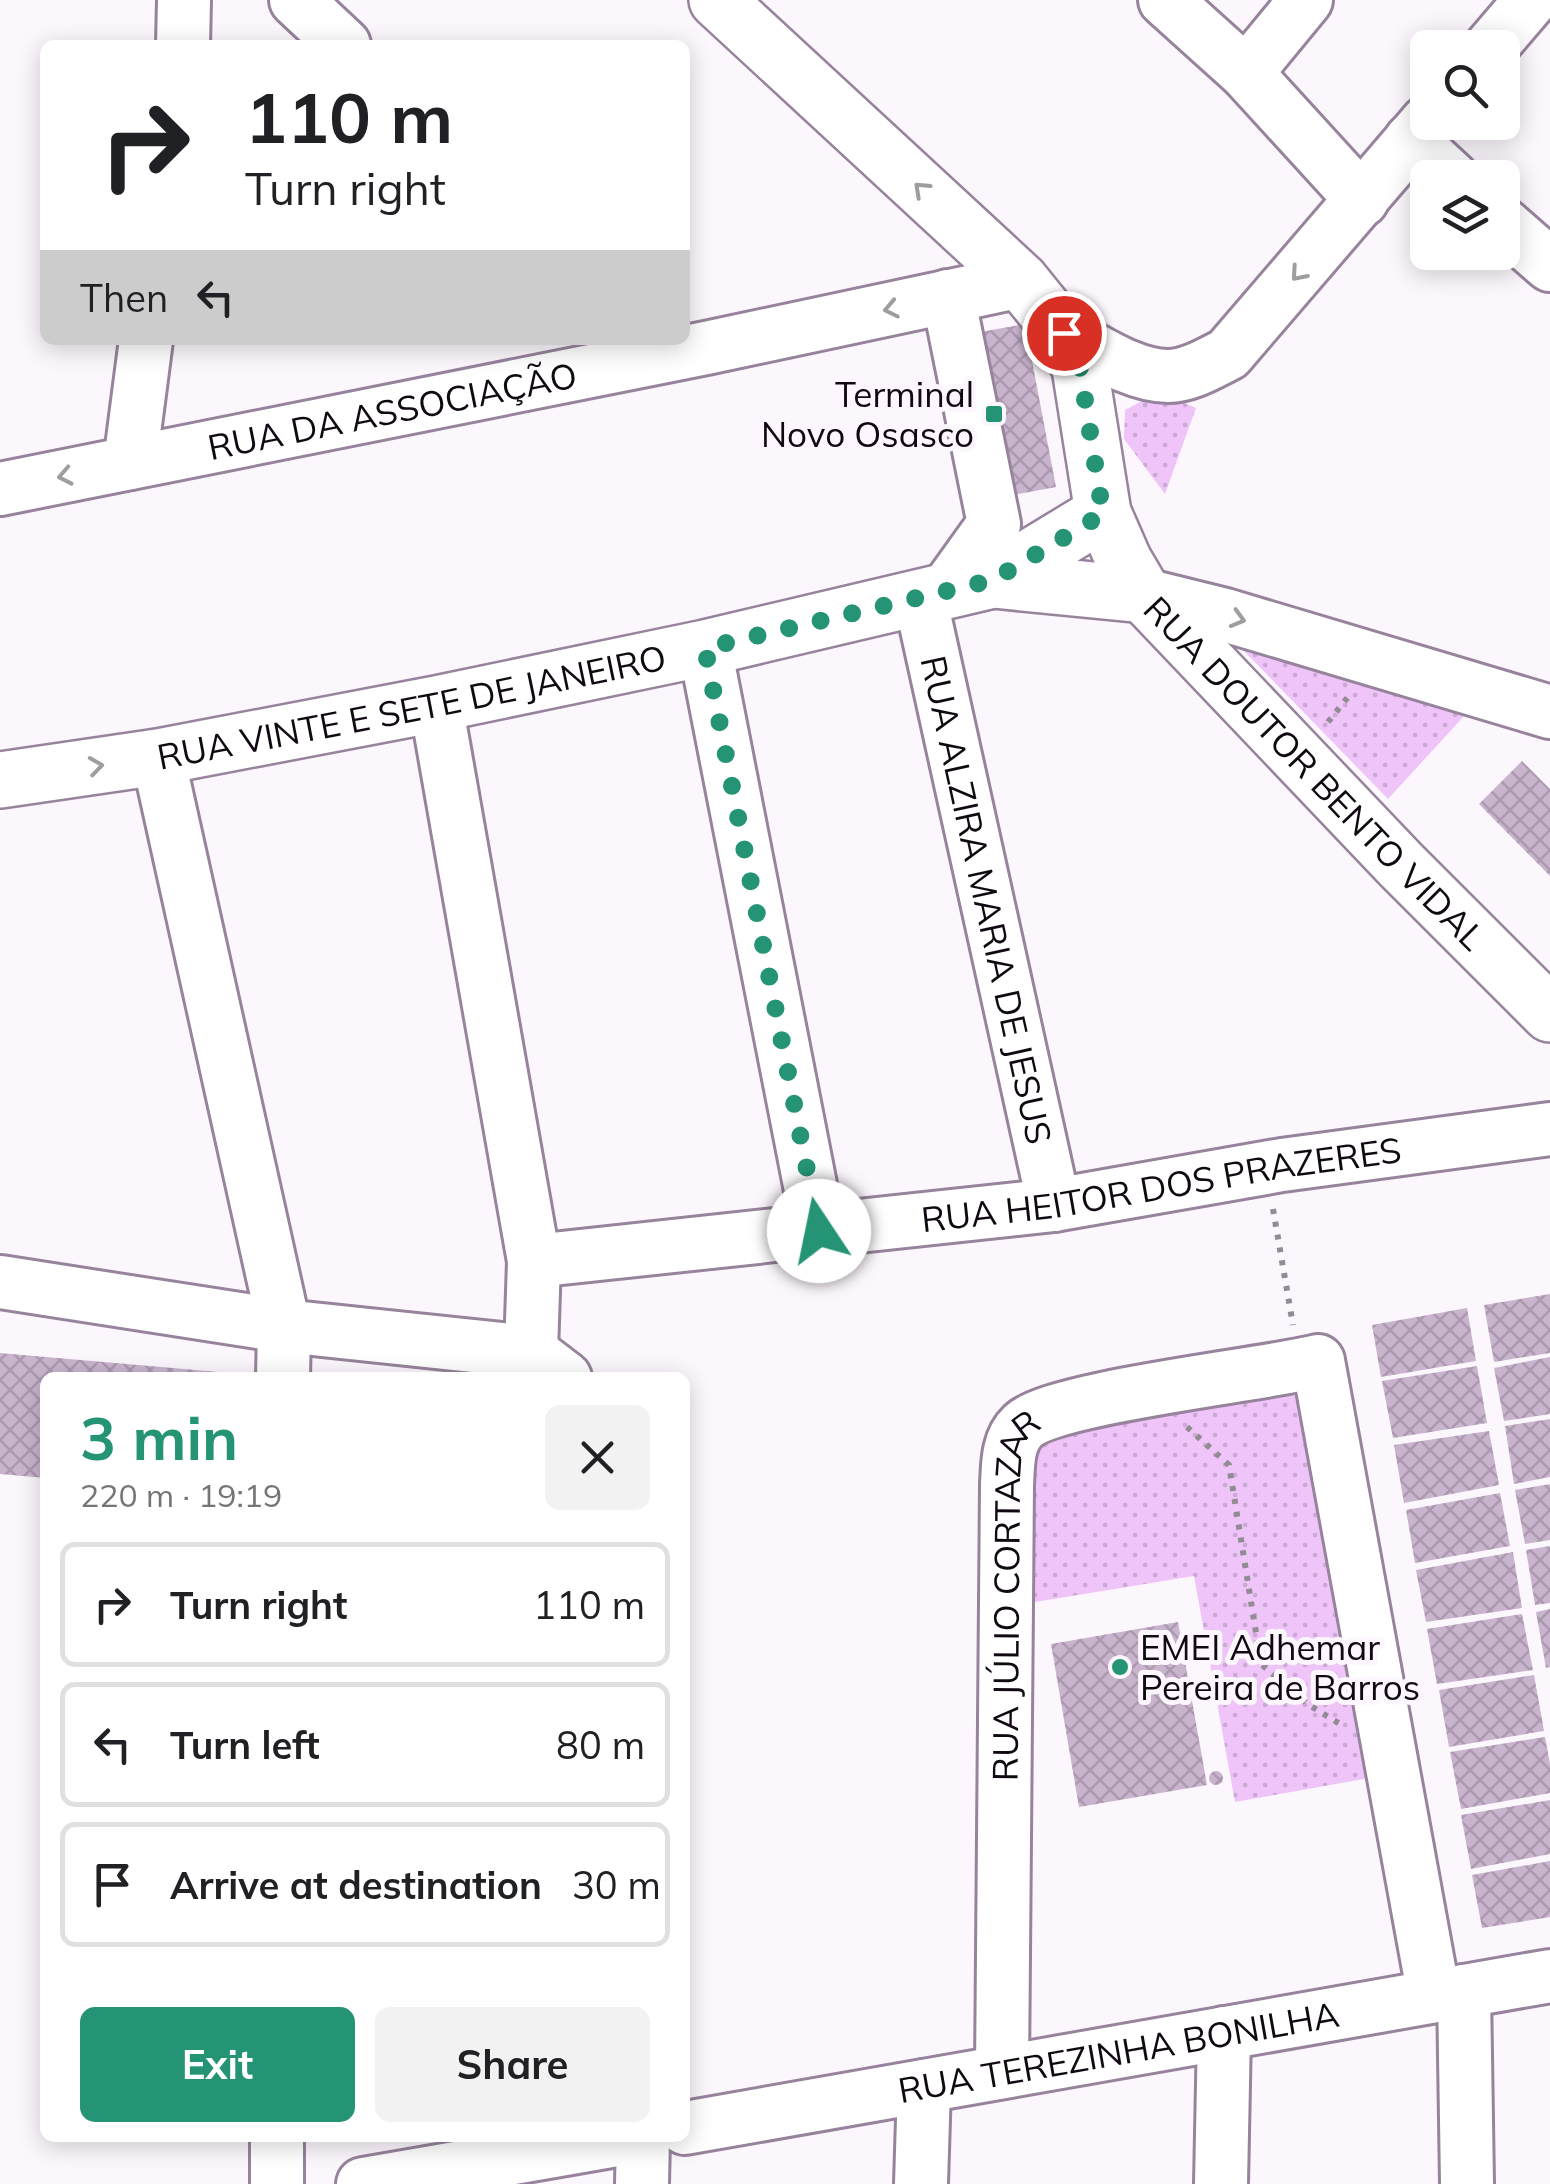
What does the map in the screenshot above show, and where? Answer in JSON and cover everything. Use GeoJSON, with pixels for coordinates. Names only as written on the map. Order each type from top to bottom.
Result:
{"type":"FeatureCollection","features":[{"type":"Feature","properties":{"kind":"main road","name":"RUA DOUTOR BENTO VIDAL"},"geometry":{"type":"LineString","coordinates":[[717,0],[984,289],[1064,333],[1080,368],[1103,514],[1144,595],[1550,1014]]}},
{"type":"Feature","properties":{"kind":"main road","name":"RUA VINTE E SETE DE JANEIRO"},"geometry":{"type":"LineString","coordinates":[[0,780],[158,757],[436,704],[705,648],[953,589],[1103,514]]}},
{"type":"Feature","properties":{"kind":"main road","name":"RUA VINTE E SETE DE JANEIRO"},"geometry":{"type":"LineString","coordinates":[[953,589],[1144,595]]}},
{"type":"Feature","properties":{"kind":"street"},"geometry":{"type":"LineString","coordinates":[[183,40],[184,0]]}},
{"type":"Feature","properties":{"kind":"street"},"geometry":{"type":"LineString","coordinates":[[296,0],[339,40]]}},
{"type":"Feature","properties":{"kind":"street"},"geometry":{"type":"LineString","coordinates":[[1165,0],[1246,74],[1362,200]]}},
{"type":"Feature","properties":{"kind":"street"},"geometry":{"type":"LineString","coordinates":[[1246,74],[1306,0]]}},
{"type":"Feature","properties":{"kind":"street"},"geometry":{"type":"LineString","coordinates":[[1505,30],[1531,0]]}},
{"type":"Feature","properties":{"kind":"street"},"geometry":{"type":"LineString","coordinates":[[1064,333],[1141,372],[1169,376],[1196,370],[1228,354],[1411,140]]}},
{"type":"Feature","properties":{"kind":"street"},"geometry":{"type":"LineString","coordinates":[[1520,238],[1550,265]]}},
{"type":"Feature","properties":{"kind":"street"},"geometry":{"type":"LineString","coordinates":[[953,589],[1020,486],[984,289]]}},
{"type":"Feature","properties":{"kind":"street","name":"RUA DA ASSOCIAÇÃO"},"geometry":{"type":"LineString","coordinates":[[690,343],[984,289]]}},
{"type":"Feature","properties":{"kind":"street"},"geometry":{"type":"LineString","coordinates":[[130,464],[145,345]]}},
{"type":"Feature","properties":{"kind":"street","name":"RUA DA ASSOCIAÇÃO"},"geometry":{"type":"LineString","coordinates":[[0,489],[661,348]]}},
{"type":"Feature","properties":{"kind":"street","name":"RUA ALZIRA MARIA DE JESUS"},"geometry":{"type":"LineString","coordinates":[[953,589],[1054,1204]]}},
{"type":"Feature","properties":{"kind":"street"},"geometry":{"type":"LineString","coordinates":[[1144,595],[1226,615],[1550,712]]}},
{"type":"Feature","properties":{"kind":"street"},"geometry":{"type":"LineString","coordinates":[[705,648],[819,1231]]}},
{"type":"Feature","properties":{"kind":"street"},"geometry":{"type":"LineString","coordinates":[[0,1282],[548,1364],[534,1261],[436,704]]}},
{"type":"Feature","properties":{"kind":"street"},"geometry":{"type":"LineString","coordinates":[[158,757],[284,1326],[284,1372]]}},
{"type":"Feature","properties":{"kind":"street","name":"RUA HEITOR DOS PRAZERES"},"geometry":{"type":"LineString","coordinates":[[534,1261],[1054,1204],[1302,1162],[1550,1128]]}},
{"type":"Feature","properties":{"kind":"street"},"geometry":{"type":"LineString","coordinates":[[1309,1363],[1391,1758],[1449,1994],[1466,2184]]}},
{"type":"Feature","properties":{"kind":"street","name":"RUA JÚLIO CORTAZAR"},"geometry":{"type":"LineString","coordinates":[[1002,2072],[1009,1452],[1019,1429],[1036,1417],[1309,1363]]}},
{"type":"Feature","properties":{"kind":"street","name":"RUA TEREZINHA BONILHA"},"geometry":{"type":"LineString","coordinates":[[690,2127],[1550,1976]]}},
{"type":"Feature","properties":{"kind":"street"},"geometry":{"type":"LineString","coordinates":[[1221,2184],[1224,2033]]}},
{"type":"Feature","properties":{"kind":"street"},"geometry":{"type":"LineString","coordinates":[[920,2184],[924,2086]]}},
{"type":"Feature","properties":{"kind":"street"},"geometry":{"type":"LineString","coordinates":[[276,2184],[277,2142]]}},
{"type":"Feature","properties":{"kind":"street"},"geometry":{"type":"LineString","coordinates":[[363,2184],[605,2142]]}},
{"type":"Feature","properties":{"kind":"street"},"geometry":{"type":"LineString","coordinates":[[642,2184],[643,2142]]}},
{"type":"Feature","properties":{"kind":"path"},"geometry":{"type":"LineString","coordinates":[[1300,759],[1378,660]]}},
{"type":"Feature","properties":{"kind":"path"},"geometry":{"type":"LineString","coordinates":[[1282,1262],[1309,1363]]}},
{"type":"Feature","properties":{"kind":"path"},"geometry":{"type":"LineString","coordinates":[[1149,1392],[1229,1465],[1262,1664],[1310,1705],[1391,1758]]}},
{"type":"Feature","properties":{"kind":"shaded area"},"geometry":{"type":"Polygon","coordinates":[[[1168,396],[1196,408],[1165,494],[1124,439],[1125,410],[1142,401],[1168,396]]]}},
{"type":"Feature","properties":{"kind":"shaded area"},"geometry":{"type":"Polygon","coordinates":[[[1245,641],[1466,714],[1388,799],[1243,650],[1245,641]]]}},
{"type":"Feature","properties":{"kind":"shaded area"},"geometry":{"type":"Polygon","coordinates":[[[1281,1389],[1304,1402],[1375,1777],[1235,1802],[1194,1576],[1029,1603],[1034,1461],[1043,1441],[1073,1431],[1281,1389]]]}},
{"type":"Feature","properties":{"kind":"building","name":"Terminal Novo Osasco"},"geometry":{"type":"Polygon","coordinates":[[[1025,324],[1056,487],[965,504],[930,341],[1025,324]]]}},
{"type":"Feature","properties":{"kind":"building"},"geometry":{"type":"Polygon","coordinates":[[[1522,761],[1550,789],[1550,876],[1479,804],[1522,761]]]}},
{"type":"Feature","properties":{"kind":"building"},"geometry":{"type":"Polygon","coordinates":[[[1550,1294],[1550,1353],[1494,1362],[1484,1305],[1550,1294]]]}},
{"type":"Feature","properties":{"kind":"building"},"geometry":{"type":"Polygon","coordinates":[[[1467,1308],[1476,1361],[1381,1377],[1372,1325],[1467,1308]]]}},
{"type":"Feature","properties":{"kind":"building"},"geometry":{"type":"Polygon","coordinates":[[[0,1353],[218,1372],[40,1372],[40,1478],[0,1474],[0,1353]]]}},
{"type":"Feature","properties":{"kind":"building"},"geometry":{"type":"Polygon","coordinates":[[[1550,1357],[1550,1414],[1504,1421],[1494,1368],[1550,1357]]]}},
{"type":"Feature","properties":{"kind":"building"},"geometry":{"type":"Polygon","coordinates":[[[1477,1366],[1487,1423],[1393,1438],[1382,1381],[1477,1366]]]}},
{"type":"Feature","properties":{"kind":"building"},"geometry":{"type":"Polygon","coordinates":[[[1550,1419],[1550,1477],[1514,1484],[1505,1426],[1550,1419]]]}},
{"type":"Feature","properties":{"kind":"building"},"geometry":{"type":"Polygon","coordinates":[[[1489,1431],[1499,1485],[1404,1503],[1394,1445],[1489,1431]]]}},
{"type":"Feature","properties":{"kind":"building"},"geometry":{"type":"Polygon","coordinates":[[[1550,1484],[1550,1540],[1525,1544],[1515,1490],[1550,1484]]]}},
{"type":"Feature","properties":{"kind":"building"},"geometry":{"type":"Polygon","coordinates":[[[1500,1493],[1510,1546],[1415,1563],[1406,1510],[1500,1493]]]}},
{"type":"Feature","properties":{"kind":"building"},"geometry":{"type":"Polygon","coordinates":[[[1550,1546],[1550,1603],[1535,1605],[1526,1550],[1550,1546]]]}},
{"type":"Feature","properties":{"kind":"building"},"geometry":{"type":"Polygon","coordinates":[[[1513,1552],[1522,1608],[1426,1622],[1416,1570],[1513,1552]]]}},
{"type":"Feature","properties":{"kind":"building"},"geometry":{"type":"Polygon","coordinates":[[[1550,1609],[1550,1667],[1546,1668],[1536,1612],[1550,1609]]]}},
{"type":"Feature","properties":{"kind":"building"},"geometry":{"type":"Polygon","coordinates":[[[1522,1614],[1533,1670],[1437,1684],[1427,1629],[1522,1614]]]}},
{"type":"Feature","properties":{"kind":"building"},"geometry":{"type":"Polygon","coordinates":[[[1178,1622],[1207,1785],[1079,1807],[1051,1644],[1178,1622]]]}},
{"type":"Feature","properties":{"kind":"building"},"geometry":{"type":"Polygon","coordinates":[[[1534,1675],[1544,1731],[1449,1747],[1439,1690],[1534,1675]]]}},
{"type":"Feature","properties":{"kind":"building"},"geometry":{"type":"Polygon","coordinates":[[[1545,1737],[1550,1793],[1461,1809],[1450,1752],[1545,1737]]]}},
{"type":"Feature","properties":{"kind":"building"},"geometry":{"type":"Polygon","coordinates":[[[1216,1771],[1223,1778],[1216,1785],[1209,1778],[1216,1771]]]}},
{"type":"Feature","properties":{"kind":"building"},"geometry":{"type":"Polygon","coordinates":[[[1550,1800],[1550,1854],[1471,1869],[1461,1815],[1550,1800]]]}},
{"type":"Feature","properties":{"kind":"building"},"geometry":{"type":"Polygon","coordinates":[[[1550,1861],[1550,1917],[1482,1928],[1472,1875],[1550,1861]]]}},
{"type":"Feature","properties":{"kind":"place","name":"Terminal Novo Osasco"},"geometry":{"type":"Point","coordinates":[994,414]}},
{"type":"Feature","properties":{"kind":"place","name":"EMEI Adhemar Pereira de Barros"},"geometry":{"type":"Point","coordinates":[1120,1667]}},
{"type":"Feature","properties":{"kind":"route"},"geometry":{"type":"LineString","coordinates":[[819,1231],[705,648],[993,580],[1103,514],[1080,368],[1064,333]]}}]}
